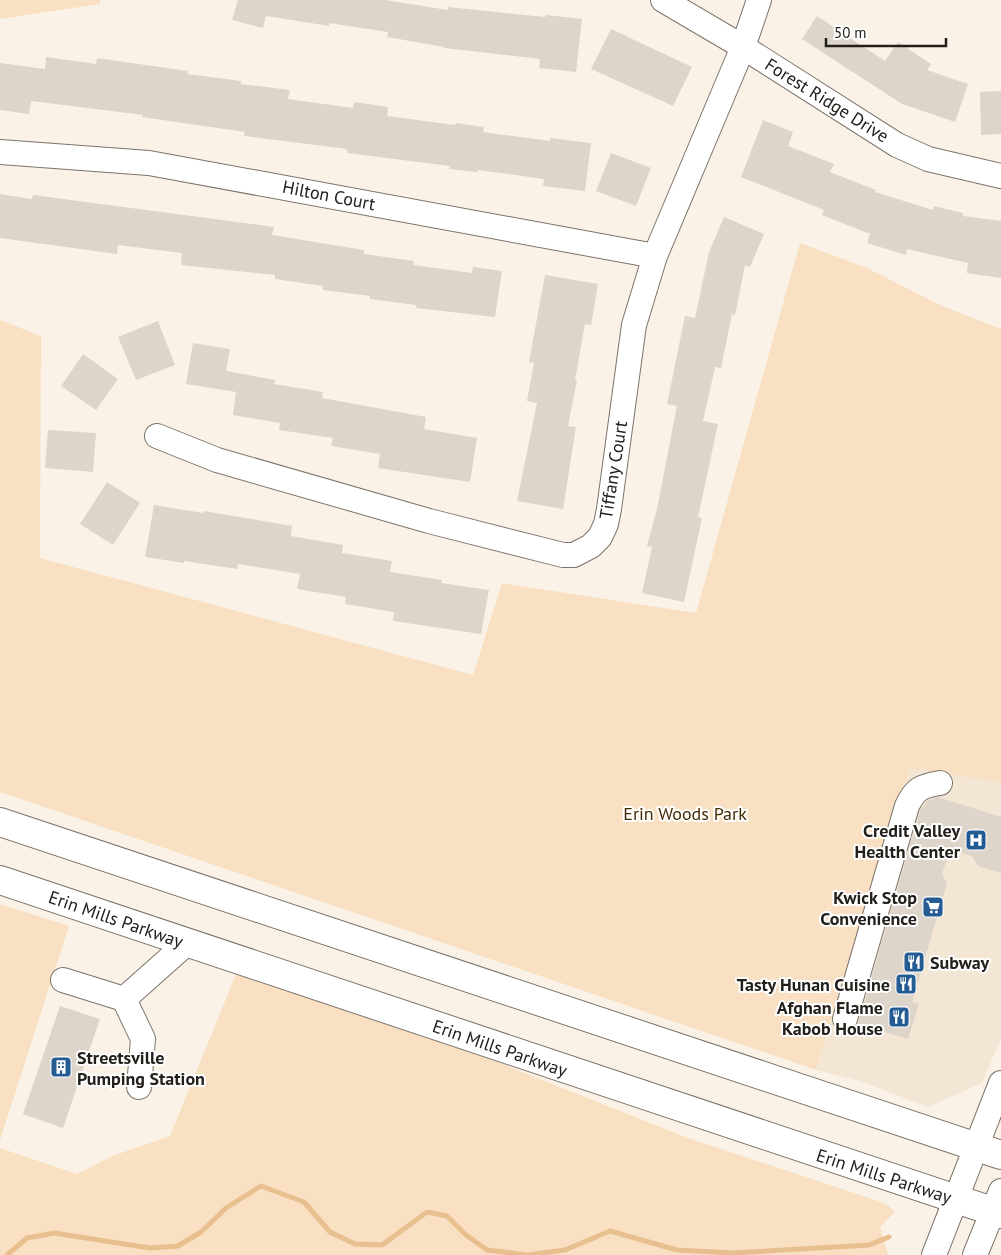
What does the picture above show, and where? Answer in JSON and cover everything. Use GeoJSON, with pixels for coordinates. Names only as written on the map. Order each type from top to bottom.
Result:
{"type":"FeatureCollection","features":[{"type":"Feature","properties":{"kind":"main road"},"geometry":{"type":"LineString","coordinates":[[0,822],[989,1150]]}},
{"type":"Feature","properties":{"kind":"main road","name":"Erin Mills Parkway"},"geometry":{"type":"LineString","coordinates":[[0,880],[956,1200],[998,1206]]}},
{"type":"Feature","properties":{"kind":"street","name":"Forest Ridge Drive"},"geometry":{"type":"LineString","coordinates":[[663,0],[743,47],[897,145],[928,159],[1001,176]]}},
{"type":"Feature","properties":{"kind":"street","name":"Tiffany Court"},"geometry":{"type":"LineString","coordinates":[[157,436],[217,460],[429,521],[556,553],[574,555],[592,546],[600,537],[606,524],[634,325],[655,256],[743,47],[759,0]]}},
{"type":"Feature","properties":{"kind":"street","name":"Hilton Court"},"geometry":{"type":"LineString","coordinates":[[0,152],[149,163],[655,256]]}},
{"type":"Feature","properties":{"kind":"street"},"geometry":{"type":"LineString","coordinates":[[845,1019],[907,806],[913,794],[927,785],[940,783]]}},
{"type":"Feature","properties":{"kind":"street"},"geometry":{"type":"LineString","coordinates":[[124,998],[187,943]]}},
{"type":"Feature","properties":{"kind":"street"},"geometry":{"type":"LineString","coordinates":[[63,980],[124,998],[143,1038],[139,1087]]}},
{"type":"Feature","properties":{"kind":"street"},"geometry":{"type":"LineString","coordinates":[[934,1255],[956,1200],[989,1150],[1001,1083]]}},
{"type":"Feature","properties":{"kind":"street"},"geometry":{"type":"LineString","coordinates":[[975,1255],[998,1206]]}},
{"type":"Feature","properties":{"kind":"shaded area"},"geometry":{"type":"Polygon","coordinates":[[[910,767],[1001,782],[1001,1039],[982,1083],[928,1107],[859,1081],[816,1070],[910,767]]]}},
{"type":"Feature","properties":{"kind":"green space"},"geometry":{"type":"Polygon","coordinates":[[[0,0],[100,0],[100,4],[0,19],[0,0]]]}},
{"type":"Feature","properties":{"kind":"green space","name":"Erin Woods Park"},"geometry":{"type":"Polygon","coordinates":[[[800,243],[867,268],[942,306],[1001,329],[1001,782],[910,768],[816,1070],[0,792],[0,320],[41,336],[40,558],[473,675],[502,583],[696,613],[800,243]]]}},
{"type":"Feature","properties":{"kind":"green space"},"geometry":{"type":"Polygon","coordinates":[[[0,904],[69,926],[0,1140],[0,904]]]}},
{"type":"Feature","properties":{"kind":"green space"},"geometry":{"type":"Polygon","coordinates":[[[236,974],[480,1055],[688,1138],[881,1202],[895,1212],[880,1227],[888,1255],[0,1255],[0,1148],[77,1174],[112,1156],[170,1136],[236,974]]]}},
{"type":"Feature","properties":{"kind":"building"},"geometry":{"type":"Polygon","coordinates":[[[238,0],[385,0],[448,10],[448,7],[582,19],[576,72],[539,68],[540,59],[444,48],[387,37],[388,32],[329,23],[329,26],[266,16],[263,28],[232,20],[238,0]]]}},
{"type":"Feature","properties":{"kind":"building"},"geometry":{"type":"Polygon","coordinates":[[[817,16],[885,61],[898,42],[931,64],[927,70],[968,84],[955,122],[902,104],[802,39],[817,16]]]}},
{"type":"Feature","properties":{"kind":"building"},"geometry":{"type":"Polygon","coordinates":[[[611,29],[692,67],[673,106],[591,69],[611,29]]]}},
{"type":"Feature","properties":{"kind":"building"},"geometry":{"type":"Polygon","coordinates":[[[46,57],[96,64],[97,58],[188,71],[187,74],[241,81],[241,84],[290,90],[288,99],[353,108],[354,102],[388,107],[387,116],[484,127],[483,132],[550,141],[550,138],[591,143],[585,191],[543,186],[544,179],[478,170],[478,172],[449,169],[450,166],[347,153],[347,149],[244,136],[245,132],[142,117],[143,115],[31,101],[29,114],[0,110],[0,63],[45,69],[46,57]]]}},
{"type":"Feature","properties":{"kind":"building"},"geometry":{"type":"Polygon","coordinates":[[[1001,91],[1001,134],[981,135],[980,92],[1001,91]]]}},
{"type":"Feature","properties":{"kind":"building"},"geometry":{"type":"Polygon","coordinates":[[[763,120],[793,132],[788,146],[834,164],[830,172],[876,190],[875,192],[933,210],[934,206],[963,213],[963,216],[1001,221],[1001,278],[967,273],[968,263],[907,249],[906,255],[867,243],[870,234],[822,215],[824,210],[741,177],[763,120]]]}},
{"type":"Feature","properties":{"kind":"building"},"geometry":{"type":"Polygon","coordinates":[[[611,153],[651,168],[636,206],[596,191],[611,153]]]}},
{"type":"Feature","properties":{"kind":"building"},"geometry":{"type":"Polygon","coordinates":[[[0,194],[32,199],[33,195],[274,227],[272,235],[364,250],[364,254],[414,261],[413,265],[472,273],[473,267],[502,271],[495,317],[416,308],[416,305],[370,299],[370,296],[323,290],[323,286],[275,279],[275,275],[181,265],[182,253],[118,245],[117,254],[0,238],[0,194]]]}},
{"type":"Feature","properties":{"kind":"building"},"geometry":{"type":"Polygon","coordinates":[[[724,217],[764,234],[750,267],[745,265],[735,315],[732,314],[721,368],[715,367],[703,421],[718,424],[698,517],[702,518],[684,602],[642,593],[652,547],[647,546],[657,509],[677,406],[667,404],[685,316],[695,318],[709,252],[724,217]]]}},
{"type":"Feature","properties":{"kind":"building"},"geometry":{"type":"Polygon","coordinates":[[[545,275],[598,284],[591,325],[585,324],[575,380],[577,380],[568,426],[576,427],[563,509],[517,501],[537,403],[527,401],[534,363],[529,362],[545,275]]]}},
{"type":"Feature","properties":{"kind":"building"},"geometry":{"type":"Polygon","coordinates":[[[158,321],[175,365],[136,380],[118,337],[158,321]]]}},
{"type":"Feature","properties":{"kind":"building"},"geometry":{"type":"Polygon","coordinates":[[[193,343],[230,349],[226,371],[275,380],[274,384],[323,392],[322,398],[426,417],[424,429],[477,438],[470,482],[378,468],[380,454],[331,446],[333,438],[279,430],[280,423],[233,415],[236,392],[186,384],[193,343]]]}},
{"type":"Feature","properties":{"kind":"building"},"geometry":{"type":"Polygon","coordinates":[[[83,354],[118,379],[96,410],[61,386],[83,354]]]}},
{"type":"Feature","properties":{"kind":"building"},"geometry":{"type":"Polygon","coordinates":[[[48,430],[96,433],[93,472],[45,468],[48,430]]]}},
{"type":"Feature","properties":{"kind":"building"},"geometry":{"type":"Polygon","coordinates":[[[107,482],[140,503],[113,545],[80,524],[107,482]]]}},
{"type":"Feature","properties":{"kind":"building"},"geometry":{"type":"Polygon","coordinates":[[[154,505],[203,513],[204,511],[292,526],[291,536],[343,545],[342,553],[392,561],[390,572],[442,580],[441,583],[489,590],[481,634],[393,621],[394,612],[345,604],[346,597],[297,589],[300,574],[238,564],[237,569],[145,557],[154,505]]]}},
{"type":"Feature","properties":{"kind":"building"},"geometry":{"type":"Polygon","coordinates":[[[938,797],[1001,817],[1001,873],[978,866],[972,856],[957,852],[948,856],[942,874],[947,883],[912,1002],[919,1004],[908,1039],[858,1024],[920,811],[927,801],[938,797]]]}},
{"type":"Feature","properties":{"kind":"building","name":"Streetsville Pumping Station"},"geometry":{"type":"Polygon","coordinates":[[[60,1006],[100,1019],[63,1128],[23,1114],[60,1006]]]}},
{"type":"Feature","properties":{"kind":"waterway"},"geometry":{"type":"LineString","coordinates":[[7,1255],[27,1238],[54,1233],[150,1248],[178,1246],[201,1232],[226,1208],[261,1186],[304,1202],[330,1232],[355,1244],[382,1245],[427,1212],[447,1216],[466,1235],[487,1250],[528,1255],[565,1250],[610,1231],[677,1250],[733,1253],[869,1245],[889,1237]]}},
{"type":"Feature","properties":{"kind":"place","name":"Credit Valley Health Center"},"geometry":{"type":"Point","coordinates":[976,840]}},
{"type":"Feature","properties":{"kind":"place","name":"Kwick Stop Convenience"},"geometry":{"type":"Point","coordinates":[933,907]}},
{"type":"Feature","properties":{"kind":"place","name":"Subway"},"geometry":{"type":"Point","coordinates":[914,962]}},
{"type":"Feature","properties":{"kind":"place","name":"Tasty Hunan Cuisine"},"geometry":{"type":"Point","coordinates":[906,984]}},
{"type":"Feature","properties":{"kind":"place","name":"Afghan Flame Kabob House"},"geometry":{"type":"Point","coordinates":[899,1017]}},
{"type":"Feature","properties":{"kind":"place","name":"Streetsville Pumping Station"},"geometry":{"type":"Point","coordinates":[61,1067]}}]}
